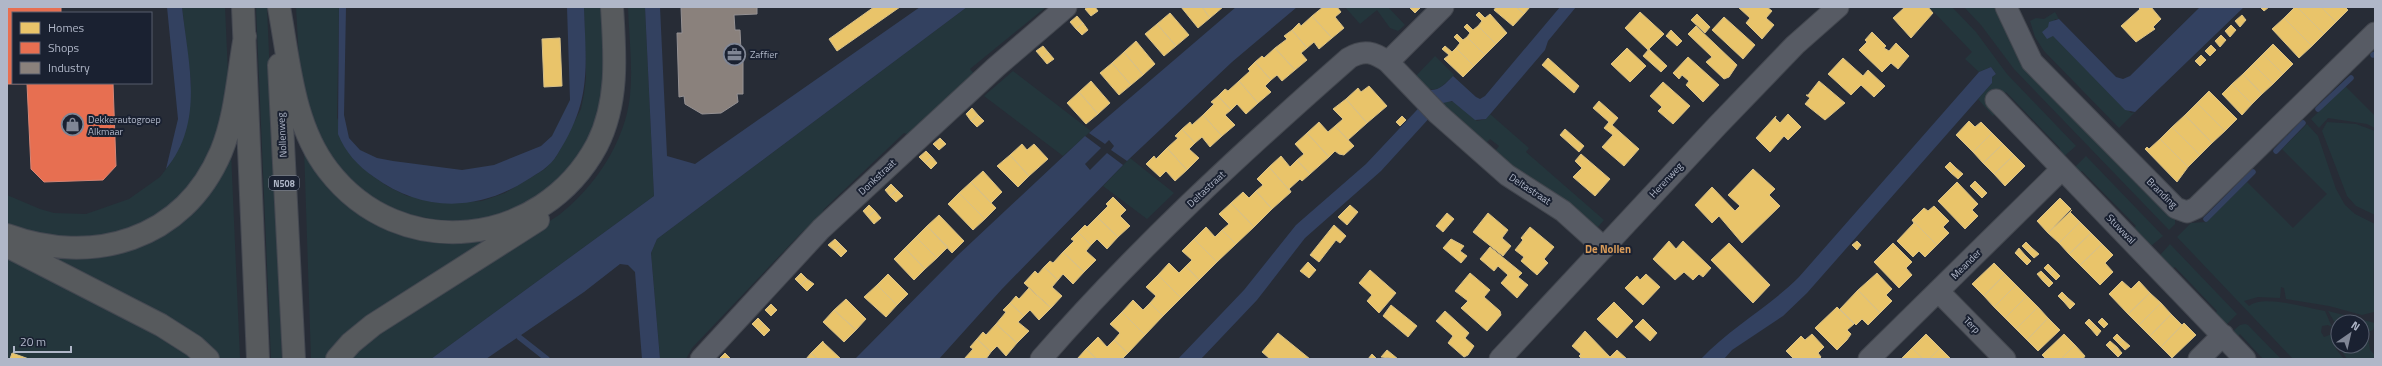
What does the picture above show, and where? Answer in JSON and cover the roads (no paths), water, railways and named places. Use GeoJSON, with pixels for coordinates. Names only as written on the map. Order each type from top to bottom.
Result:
{"type":"FeatureCollection","features":[{"type":"Feature","properties":{"kind":"highway"},"geometry":{"type":"LineString","coordinates":[[243,7],[258,359]]}},
{"type":"Feature","properties":{"kind":"highway"},"geometry":{"type":"LineString","coordinates":[[279,7],[301,118],[315,150],[327,170],[341,185],[373,210],[396,221],[422,228],[448,232],[491,229],[526,215],[562,191],[577,175],[597,144],[609,112],[615,60],[612,7]]}},
{"type":"Feature","properties":{"kind":"highway","name":"Nollenweg"},"geometry":{"type":"LineString","coordinates":[[279,7],[280,104],[294,359]]}},
{"type":"Feature","properties":{"kind":"highway"},"geometry":{"type":"LineString","coordinates":[[337,359],[351,343],[373,325],[502,245],[552,211],[570,196],[593,172],[613,133],[620,102],[623,63],[621,7]]}},
{"type":"Feature","properties":{"kind":"highway"},"geometry":{"type":"LineString","coordinates":[[7,235],[24,241],[61,248],[102,247],[127,241],[146,232],[177,211],[204,182],[220,153],[230,126],[245,36]]}},
{"type":"Feature","properties":{"kind":"highway"},"geometry":{"type":"LineString","coordinates":[[7,246],[160,325],[194,346],[208,359]]}},
{"type":"Feature","properties":{"kind":"street","name":"Donkstraat"},"geometry":{"type":"LineString","coordinates":[[701,359],[820,230],[996,67],[1066,7]]}},
{"type":"Feature","properties":{"kind":"street"},"geometry":{"type":"LineString","coordinates":[[1388,62],[1443,7]]}},
{"type":"Feature","properties":{"kind":"street","name":"Herenweg"},"geometry":{"type":"LineString","coordinates":[[1500,359],[1796,45],[1838,7]]}},
{"type":"Feature","properties":{"kind":"street","name":"Branding"},"geometry":{"type":"LineString","coordinates":[[2006,7],[2032,62],[2176,208],[2187,212],[2196,208],[2375,33]]}},
{"type":"Feature","properties":{"kind":"street","name":"Deltastraat"},"geometry":{"type":"LineString","coordinates":[[1041,359],[1151,242],[1349,58],[1364,52],[1379,56],[1388,62],[1415,92],[1438,114],[1507,175],[1564,211],[1604,248]]}},
{"type":"Feature","properties":{"kind":"street","name":"Stuwwal"},"geometry":{"type":"LineString","coordinates":[[1996,100],[2245,359]]}},
{"type":"Feature","properties":{"kind":"street","name":"Meander"},"geometry":{"type":"LineString","coordinates":[[1869,359],[2062,169]]}},
{"type":"Feature","properties":{"kind":"street","name":"Terp"},"geometry":{"type":"LineString","coordinates":[[1938,291],[2005,359]]}},
{"type":"Feature","properties":{"kind":"street"},"geometry":{"type":"LineString","coordinates":[[2198,359],[2222,336]]}},
{"type":"Feature","properties":{"kind":"water"},"geometry":{"type":"Polygon","coordinates":[[[167,7],[182,7],[190,70],[191,91],[190,111],[186,131],[178,151],[166,169],[178,119],[167,7]]]}},
{"type":"Feature","properties":{"kind":"water"},"geometry":{"type":"Polygon","coordinates":[[[339,7],[346,7],[344,115],[349,138],[360,150],[377,158],[462,170],[494,165],[541,146],[552,136],[570,100],[567,7],[584,7],[586,67],[581,100],[576,117],[568,135],[554,159],[539,172],[508,190],[489,198],[450,204],[430,202],[411,197],[374,177],[353,158],[344,147],[338,134],[339,7]]]}},
{"type":"Feature","properties":{"kind":"water"},"geometry":{"type":"Polygon","coordinates":[[[645,7],[660,7],[667,156],[695,164],[920,7],[967,7],[657,239],[651,253],[660,359],[642,359],[635,272],[628,265],[620,264],[584,292],[486,359],[431,359],[654,196],[645,7]]]}},
{"type":"Feature","properties":{"kind":"water"},"geometry":{"type":"Polygon","coordinates":[[[1236,7],[1297,7],[1232,62],[1127,161],[1111,150],[1114,146],[1109,140],[1105,144],[1089,133],[1236,7]]]}},
{"type":"Feature","properties":{"kind":"water"},"geometry":{"type":"Polygon","coordinates":[[[1560,7],[1576,7],[1548,41],[1545,50],[1486,119],[1475,120],[1452,101],[1443,103],[1381,171],[1305,238],[1257,300],[1201,359],[1178,359],[1244,290],[1296,225],[1366,164],[1431,95],[1428,90],[1439,88],[1453,76],[1476,97],[1480,99],[1485,96],[1560,7]]]}},
{"type":"Feature","properties":{"kind":"water"},"geometry":{"type":"Polygon","coordinates":[[[2200,7],[2244,7],[2135,112],[2125,110],[2053,36],[2047,39],[2042,32],[2048,27],[2049,22],[2059,19],[2116,77],[2123,79],[2130,76],[2200,7]]]}},
{"type":"Feature","properties":{"kind":"water"},"geometry":{"type":"Polygon","coordinates":[[[1991,67],[1996,74],[1992,77],[1992,83],[1807,293],[1783,316],[1732,350],[1724,359],[1701,359],[1725,337],[1799,277],[1979,72],[1991,67]]]}},
{"type":"Feature","properties":{"kind":"water"},"geometry":{"type":"Polygon","coordinates":[[[1085,136],[1101,148],[1085,164],[1090,170],[1107,153],[1123,165],[1002,289],[939,359],[855,359],[958,255],[1085,136]]]}},
{"type":"Feature","properties":{"kind":"waterway"},"geometry":{"type":"LineString","coordinates":[[2318,109],[2351,78]]}},
{"type":"Feature","properties":{"kind":"waterway"},"geometry":{"type":"LineString","coordinates":[[2276,151],[2303,123]]}},
{"type":"Feature","properties":{"kind":"waterway"},"geometry":{"type":"LineString","coordinates":[[2206,219],[2253,172]]}},
{"type":"Feature","properties":{"kind":"waterway"},"geometry":{"type":"LineString","coordinates":[[519,337],[547,359]]}},
{"type":"Feature","properties":{"kind":"place","name":"Zaffier"},"geometry":{"type":"Point","coordinates":[735,54]}},
{"type":"Feature","properties":{"kind":"place","name":"Dekkerautogroep Alkmaar"},"geometry":{"type":"Point","coordinates":[72,125]}},
{"type":"Feature","properties":{"kind":"district","name":"De Nollen"},"geometry":{"type":"Point","coordinates":[1608,249]}}]}
